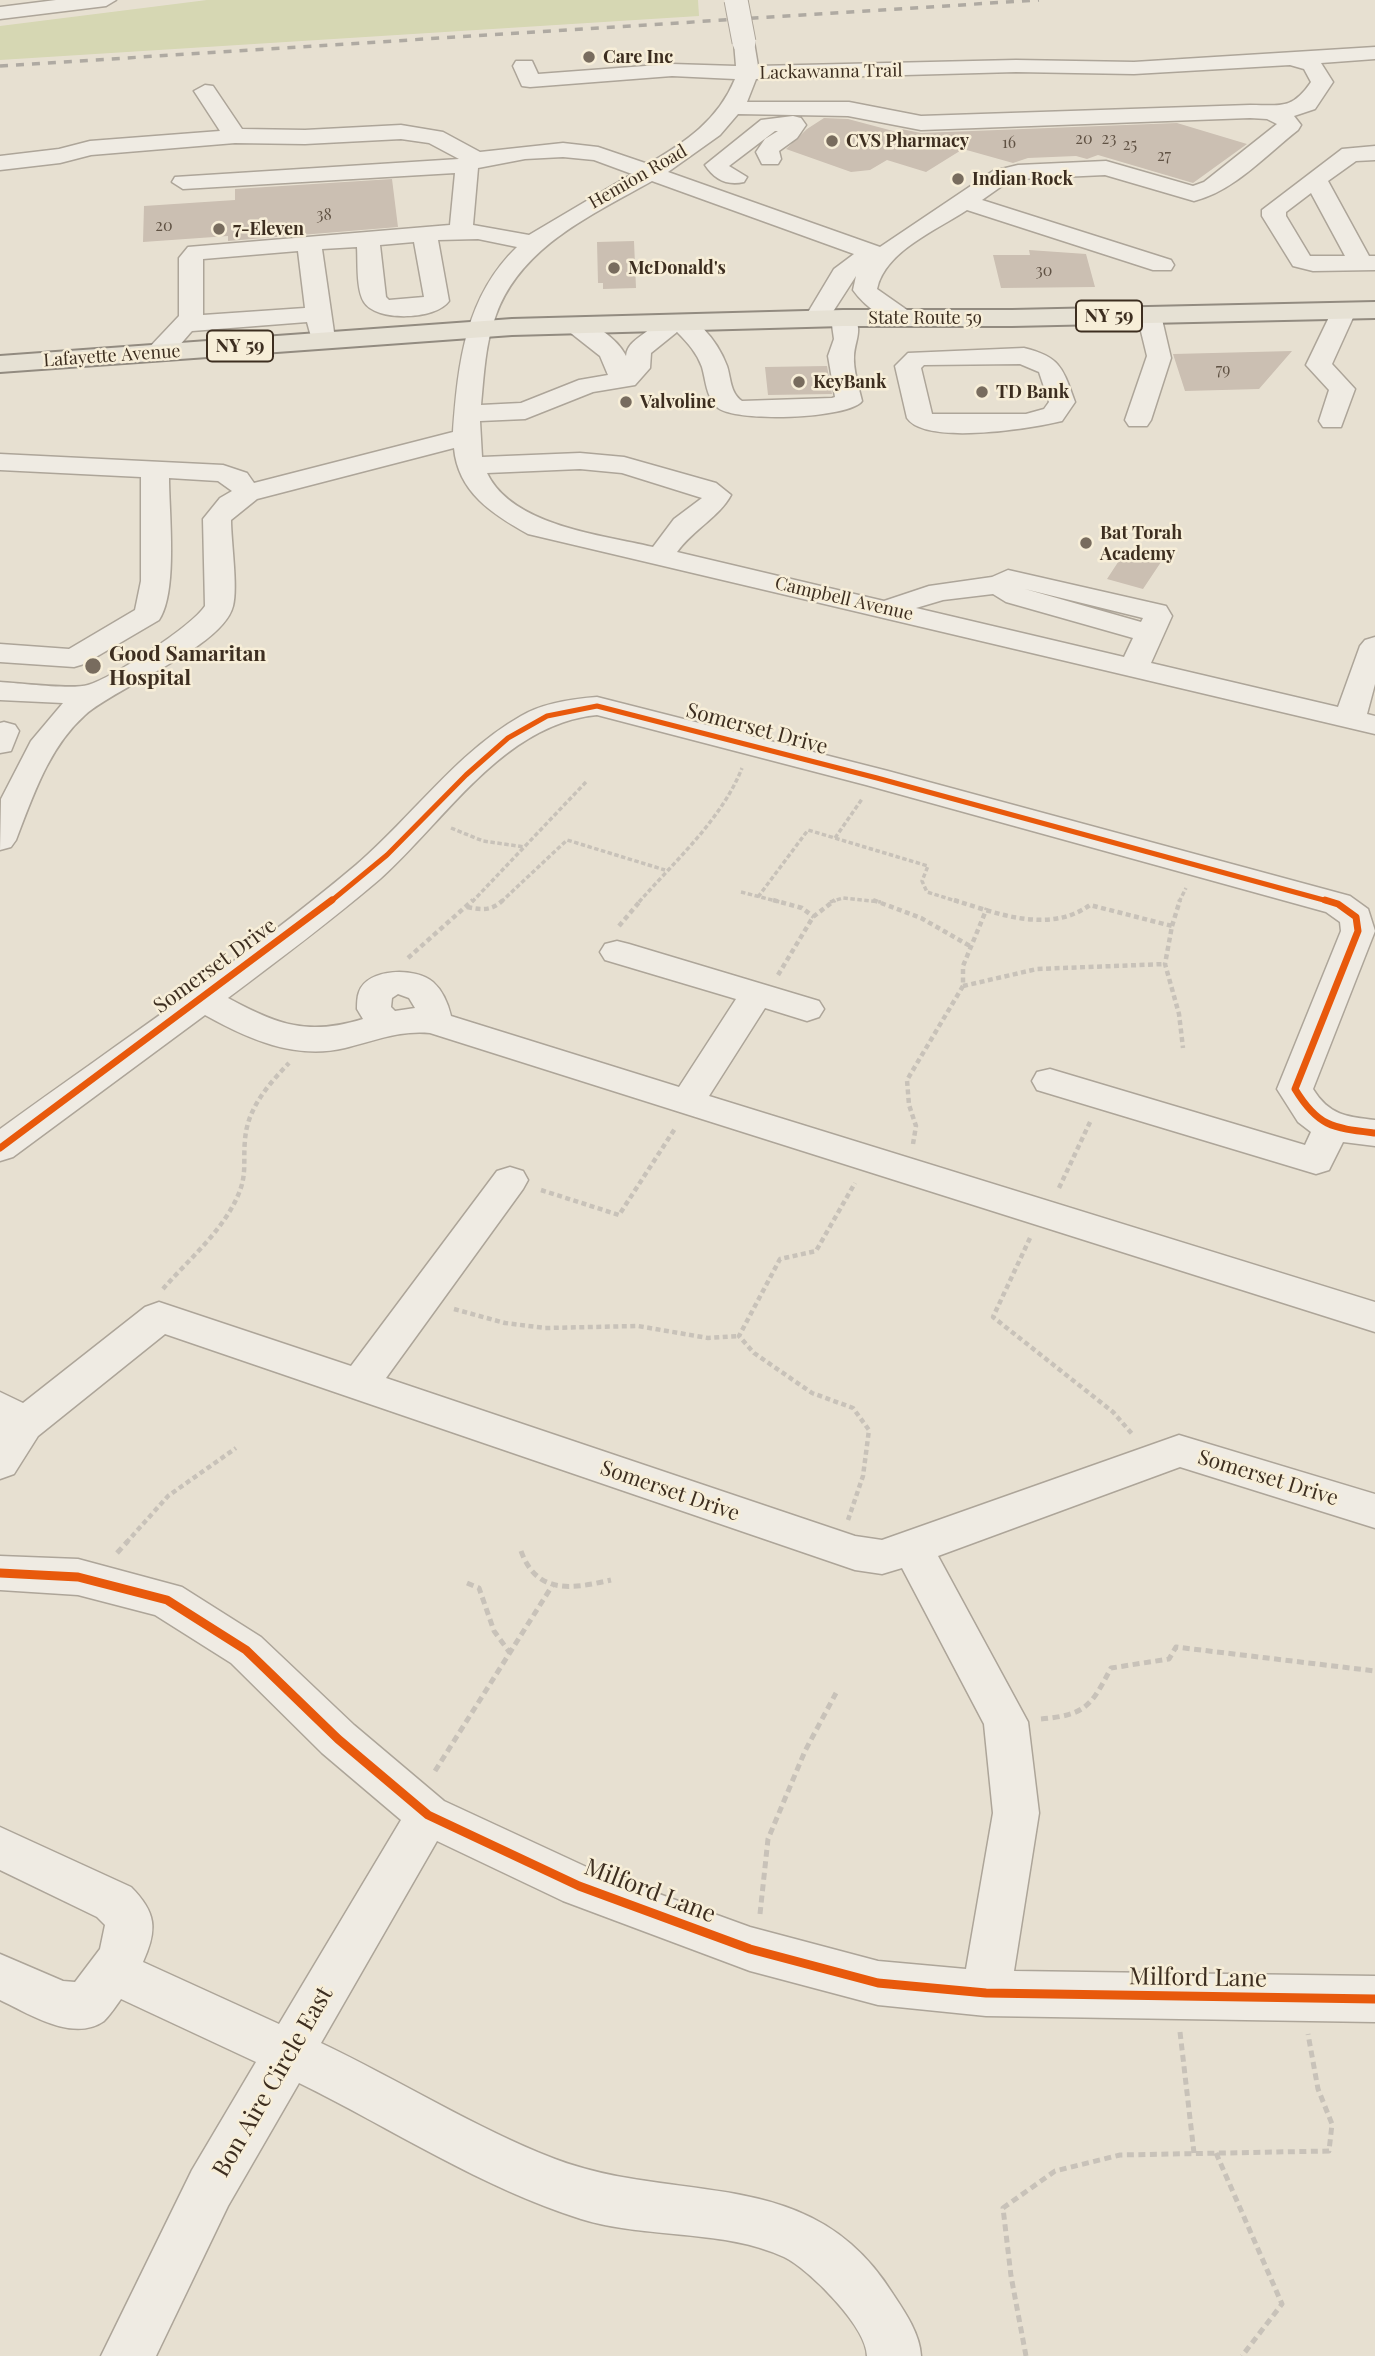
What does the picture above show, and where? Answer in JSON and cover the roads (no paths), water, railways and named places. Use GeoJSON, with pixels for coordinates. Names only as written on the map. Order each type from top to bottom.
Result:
{"type":"FeatureCollection","features":[{"type":"Feature","properties":{"kind":"main road","name":"State Route 59"},"geometry":{"type":"LineString","coordinates":[[476,331],[576,325],[844,318],[1012,318],[1375,310]]}},
{"type":"Feature","properties":{"kind":"main road","name":"Lafayette Avenue"},"geometry":{"type":"LineString","coordinates":[[0,364],[158,352],[320,327],[476,331]]}},
{"type":"Feature","properties":{"kind":"street"},"geometry":{"type":"LineString","coordinates":[[0,13],[106,0]]}},
{"type":"Feature","properties":{"kind":"street","name":"Hemion Road"},"geometry":{"type":"LineString","coordinates":[[476,331],[483,310],[498,284],[533,243],[562,222],[652,172],[705,136],[732,107],[747,73],[736,0]]}},
{"type":"Feature","properties":{"kind":"street","name":"Lackawanna Trail"},"geometry":{"type":"LineString","coordinates":[[524,66],[530,81],[672,70],[747,73],[892,72],[1016,66],[1134,68],[1375,53]]}},
{"type":"Feature","properties":{"kind":"street"},"geometry":{"type":"LineString","coordinates":[[1276,115],[1307,104],[1322,82],[1312,65],[1294,59]]}},
{"type":"Feature","properties":{"kind":"street","name":"Lackawanna Trail"},"geometry":{"type":"LineString","coordinates":[[1294,59],[1375,64]]}},
{"type":"Feature","properties":{"kind":"street"},"geometry":{"type":"LineString","coordinates":[[205,91],[235,135]]}},
{"type":"Feature","properties":{"kind":"street"},"geometry":{"type":"LineString","coordinates":[[732,107],[757,110],[849,110],[877,117],[921,122],[1267,112],[1285,119],[1290,125],[1212,187],[1194,194],[1106,168],[1018,172],[1001,176],[882,256],[868,275],[865,290],[876,301],[905,317]]}},
{"type":"Feature","properties":{"kind":"street"},"geometry":{"type":"LineString","coordinates":[[736,177],[724,174],[716,165],[769,125],[796,125],[792,132],[770,145],[770,159]]}},
{"type":"Feature","properties":{"kind":"street"},"geometry":{"type":"LineString","coordinates":[[3,157],[60,156],[90,148],[235,135],[420,133],[472,162]]}},
{"type":"Feature","properties":{"kind":"street"},"geometry":{"type":"LineString","coordinates":[[183,182],[472,162],[563,150],[598,154],[882,256]]}},
{"type":"Feature","properties":{"kind":"street"},"geometry":{"type":"LineString","coordinates":[[1368,263],[1313,264],[1296,258],[1274,216],[1274,210],[1350,154],[1375,153]]}},
{"type":"Feature","properties":{"kind":"street"},"geometry":{"type":"LineString","coordinates":[[461,232],[472,162]]}},
{"type":"Feature","properties":{"kind":"street"},"geometry":{"type":"LineString","coordinates":[[1316,181],[1368,263]]}},
{"type":"Feature","properties":{"kind":"street"},"geometry":{"type":"LineString","coordinates":[[964,202],[1162,265]]}},
{"type":"Feature","properties":{"kind":"street"},"geometry":{"type":"LineString","coordinates":[[158,352],[191,317],[191,258],[196,252],[461,232],[478,232],[533,243]]}},
{"type":"Feature","properties":{"kind":"street"},"geometry":{"type":"LineString","coordinates":[[368,239],[374,299],[383,308],[398,309],[437,301],[425,235]]}},
{"type":"Feature","properties":{"kind":"street"},"geometry":{"type":"LineString","coordinates":[[184,324],[320,327],[309,243]]}},
{"type":"Feature","properties":{"kind":"street"},"geometry":{"type":"LineString","coordinates":[[816,319],[843,275],[860,260],[882,256]]}},
{"type":"Feature","properties":{"kind":"street"},"geometry":{"type":"LineString","coordinates":[[1332,421],[1342,389],[1320,365],[1344,311]]}},
{"type":"Feature","properties":{"kind":"street"},"geometry":{"type":"LineString","coordinates":[[1139,420],[1158,356],[1149,315]]}},
{"type":"Feature","properties":{"kind":"street"},"geometry":{"type":"LineString","coordinates":[[0,840],[42,745],[77,705],[163,655],[207,624],[219,606],[217,519],[230,504],[247,493],[466,426],[525,411],[588,385],[626,380],[637,368],[639,351],[677,323],[700,340],[710,357],[720,397],[728,406],[740,410],[836,406],[849,401],[841,356],[847,339],[844,318]]}},
{"type":"Feature","properties":{"kind":"street"},"geometry":{"type":"LineString","coordinates":[[1012,318],[1024,356],[1050,368],[1062,402],[1053,415],[1026,422],[931,424],[920,418],[908,366],[917,358],[1024,356]]}},
{"type":"Feature","properties":{"kind":"street"},"geometry":{"type":"LineString","coordinates":[[576,325],[611,353],[617,369],[626,380]]}},
{"type":"Feature","properties":{"kind":"street","name":"Campbell Avenue"},"geometry":{"type":"LineString","coordinates":[[476,331],[466,426],[470,466],[488,499],[538,528],[1363,722]]}},
{"type":"Feature","properties":{"kind":"street"},"geometry":{"type":"LineString","coordinates":[[470,466],[580,461],[624,466],[706,489],[717,495],[714,504],[691,518],[675,534],[660,556]]}},
{"type":"Feature","properties":{"kind":"street"},"geometry":{"type":"LineString","coordinates":[[0,463],[223,473],[237,479],[247,493]]}},
{"type":"Feature","properties":{"kind":"street"},"geometry":{"type":"LineString","coordinates":[[0,653],[74,658],[149,614],[155,582],[155,469]]}},
{"type":"Feature","properties":{"kind":"street"},"geometry":{"type":"LineString","coordinates":[[890,609],[919,595],[999,585],[1008,579],[1149,610],[1158,616],[1134,667]]}},
{"type":"Feature","properties":{"kind":"street"},"geometry":{"type":"LineString","coordinates":[[1363,722],[1355,697],[1375,646]]}},
{"type":"Feature","properties":{"kind":"street"},"geometry":{"type":"LineString","coordinates":[[0,691],[92,695]]}},
{"type":"Feature","properties":{"kind":"street","name":"Somerset Drive"},"geometry":{"type":"LineString","coordinates":[[0,1148],[326,906],[402,844],[468,774],[531,723],[566,708],[597,706],[877,778],[1338,904],[1356,917],[1358,931],[1295,1089],[1309,1114],[1331,1127]]}},
{"type":"Feature","properties":{"kind":"street"},"geometry":{"type":"LineString","coordinates":[[617,952],[757,994],[686,1104]]}},
{"type":"Feature","properties":{"kind":"street"},"geometry":{"type":"LineString","coordinates":[[385,1022],[374,1009],[376,992],[391,982],[407,982],[424,992],[432,1004],[434,1019]]}},
{"type":"Feature","properties":{"kind":"street","name":"Somerset Drive"},"geometry":{"type":"LineString","coordinates":[[202,998],[267,1033],[307,1040],[341,1038],[385,1022],[434,1019],[455,1030],[686,1104],[1375,1317]]}},
{"type":"Feature","properties":{"kind":"street"},"geometry":{"type":"LineString","coordinates":[[1050,1081],[1316,1161],[1331,1127],[1375,1133]]}},
{"type":"Feature","properties":{"kind":"street"},"geometry":{"type":"LineString","coordinates":[[359,1385],[510,1180]]}},
{"type":"Feature","properties":{"kind":"street","name":"Somerset Drive"},"geometry":{"type":"LineString","coordinates":[[12,1417],[159,1317],[836,1547],[882,1557],[1180,1451],[1375,1511]]}},
{"type":"Feature","properties":{"kind":"street"},"geometry":{"type":"LineString","coordinates":[[0,1463],[12,1417]]}},
{"type":"Feature","properties":{"kind":"street"},"geometry":{"type":"LineString","coordinates":[[912,1548],[1006,1722],[1016,1814],[986,1993]]}},
{"type":"Feature","properties":{"kind":"street","name":"Milford Lane"},"geometry":{"type":"LineString","coordinates":[[0,1573],[78,1577],[167,1600],[246,1650],[338,1740],[432,1793],[579,1886],[750,1949],[878,1983],[986,1993],[1375,1999]]}},
{"type":"Feature","properties":{"kind":"street","name":"Bon Aire Circle East"},"geometry":{"type":"LineString","coordinates":[[128,2356],[210,2188],[291,2053],[432,1793]]}},
{"type":"Feature","properties":{"kind":"street"},"geometry":{"type":"LineString","coordinates":[[0,1848],[114,1902],[129,1917],[130,1938],[115,1973],[86,2005],[60,2004],[0,1976]]}},
{"type":"Feature","properties":{"kind":"street"},"geometry":{"type":"LineString","coordinates":[[115,1973],[291,2053],[514,2166],[581,2194],[656,2211],[747,2219],[803,2239],[849,2272],[894,2346],[894,2356]]}},
{"type":"Feature","properties":{"kind":"lane"},"geometry":{"type":"LineString","coordinates":[[757,994],[807,1009]]}},
{"type":"Feature","properties":{"kind":"railway"},"geometry":{"type":"LineString","coordinates":[[0,66],[1039,0]]}},
{"type":"Feature","properties":{"kind":"place","name":"Care Inc"},"geometry":{"type":"Point","coordinates":[589,57]}},
{"type":"Feature","properties":{"kind":"place","name":"CVS Pharmacy"},"geometry":{"type":"Point","coordinates":[832,141]}},
{"type":"Feature","properties":{"kind":"place","name":"Indian Rock"},"geometry":{"type":"Point","coordinates":[958,179]}},
{"type":"Feature","properties":{"kind":"place","name":"7-Eleven"},"geometry":{"type":"Point","coordinates":[219,229]}},
{"type":"Feature","properties":{"kind":"place","name":"McDonald's"},"geometry":{"type":"Point","coordinates":[614,268]}},
{"type":"Feature","properties":{"kind":"place","name":"KeyBank"},"geometry":{"type":"Point","coordinates":[799,382]}},
{"type":"Feature","properties":{"kind":"place","name":"TD Bank"},"geometry":{"type":"Point","coordinates":[982,392]}},
{"type":"Feature","properties":{"kind":"place","name":"Valvoline"},"geometry":{"type":"Point","coordinates":[626,402]}},
{"type":"Feature","properties":{"kind":"place","name":"Bat Torah Academy"},"geometry":{"type":"Point","coordinates":[1086,543]}},
{"type":"Feature","properties":{"kind":"place","name":"Good Samaritan Hospital"},"geometry":{"type":"Point","coordinates":[93,666]}}]}
